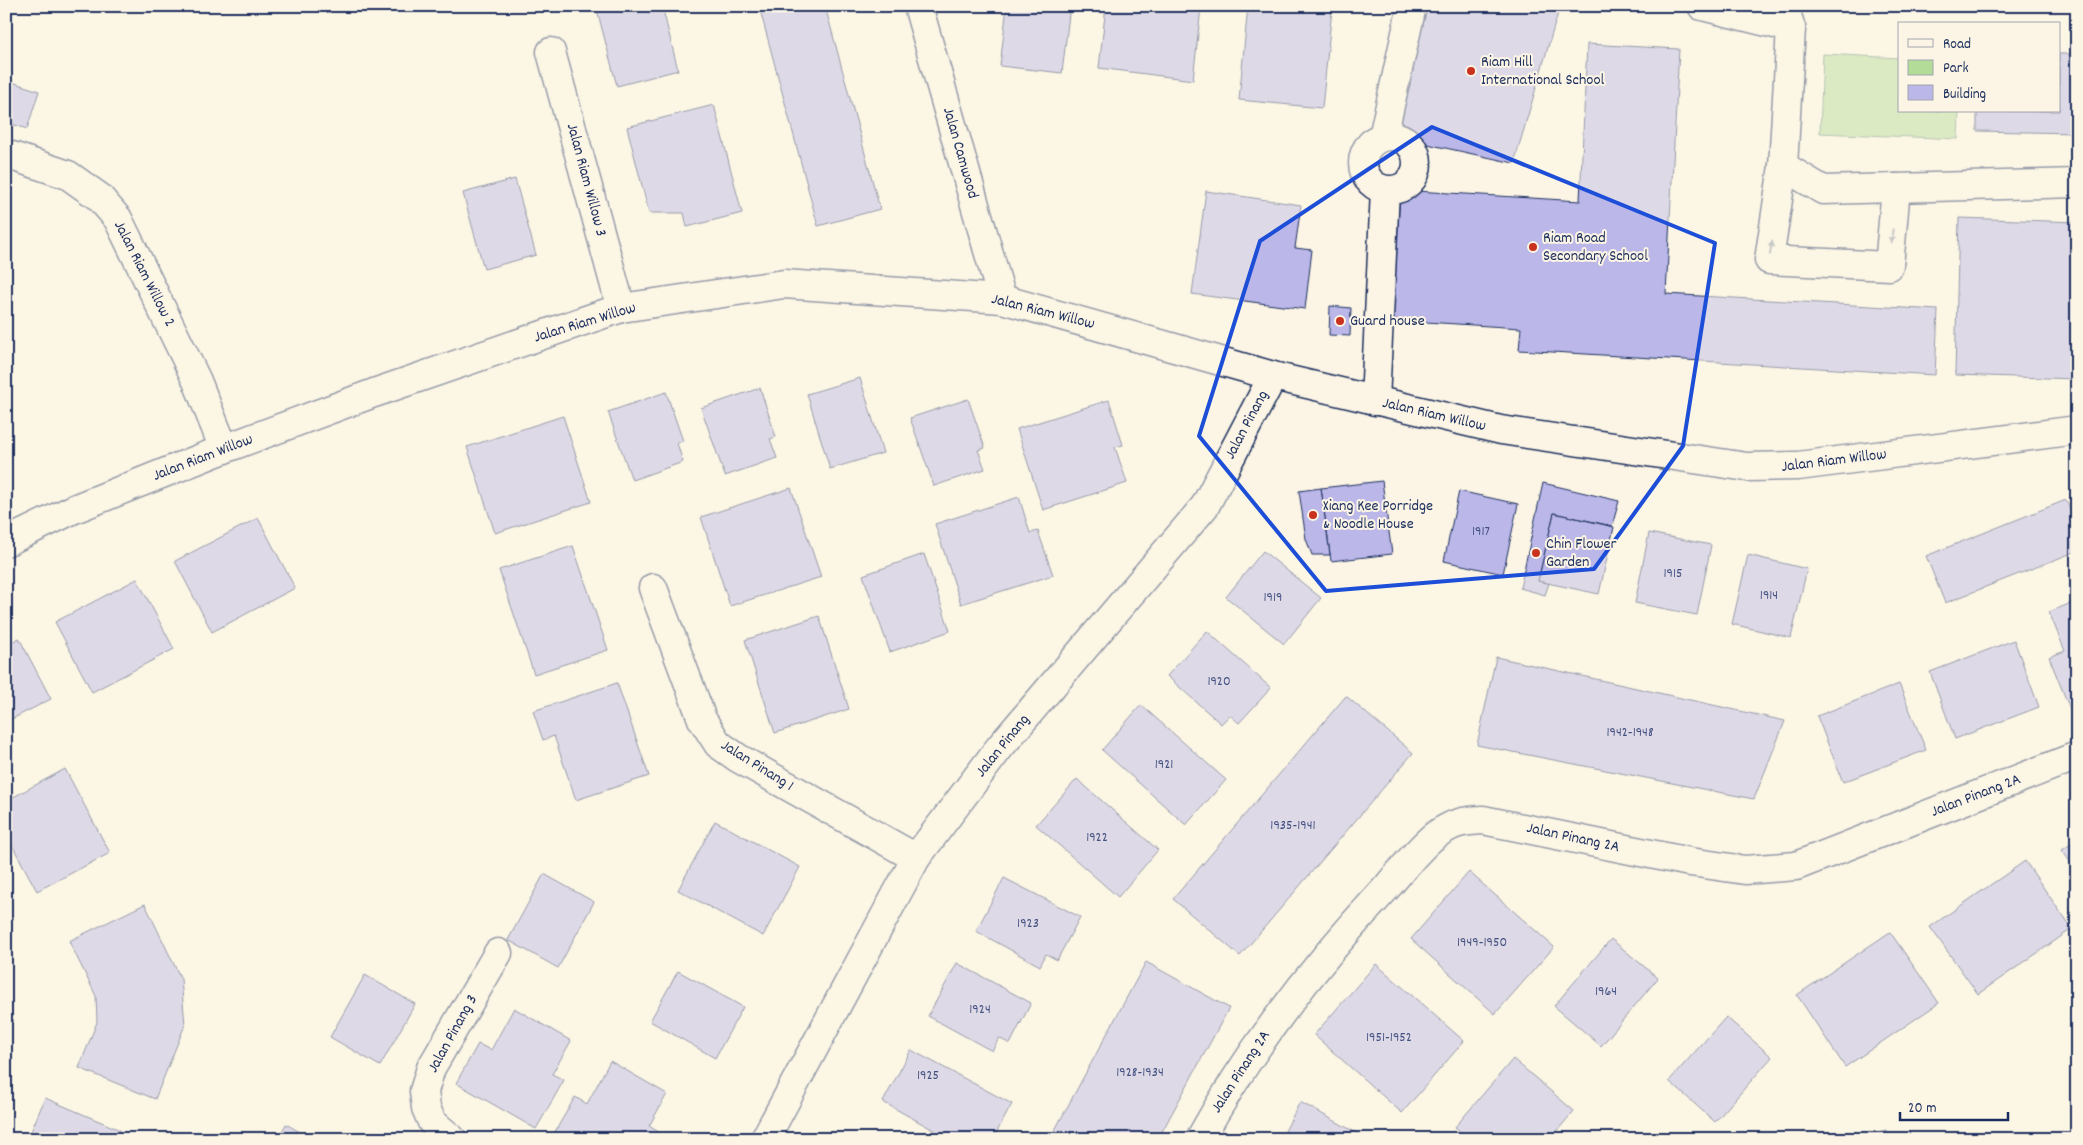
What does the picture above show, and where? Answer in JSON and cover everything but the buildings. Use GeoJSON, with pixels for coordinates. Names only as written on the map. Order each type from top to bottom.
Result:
{"type":"FeatureCollection","features":[{"type":"Feature","properties":{"kind":"street","name":"Jalan Camwood"},"geometry":{"type":"LineString","coordinates":[[918,6],[1002,299]]}},
{"type":"Feature","properties":{"kind":"street"},"geometry":{"type":"LineString","coordinates":[[1383,137],[1412,6]]}},
{"type":"Feature","properties":{"kind":"street"},"geometry":{"type":"LineString","coordinates":[[1702,6],[1788,17],[1783,166],[1769,260],[1889,266],[1896,188]]}},
{"type":"Feature","properties":{"kind":"street","name":"Jalan Riam Willow 3"},"geometry":{"type":"LineString","coordinates":[[552,52],[621,308]]}},
{"type":"Feature","properties":{"kind":"street"},"geometry":{"type":"LineString","coordinates":[[1392,136],[1408,143],[1413,149],[1417,166],[1410,181],[1404,186],[1395,190],[1385,190],[1369,181],[1364,173],[1364,155],[1368,147],[1376,140],[1392,136]]}},
{"type":"Feature","properties":{"kind":"street","name":"Jalan Riam Willow 2"},"geometry":{"type":"LineString","coordinates":[[6,154],[68,176],[99,197],[118,219],[197,381],[224,449]]}},
{"type":"Feature","properties":{"kind":"street"},"geometry":{"type":"LineString","coordinates":[[1783,166],[1823,190],[2077,183]]}},
{"type":"Feature","properties":{"kind":"street"},"geometry":{"type":"LineString","coordinates":[[1375,401],[1385,190]]}},
{"type":"Feature","properties":{"kind":"street","name":"Jalan Riam Willow"},"geometry":{"type":"LineString","coordinates":[[6,542],[74,509],[224,449],[374,393],[621,308],[784,284],[1002,299],[1273,376],[1501,430],[1747,467],[1798,466],[2077,430]]}},
{"type":"Feature","properties":{"kind":"street","name":"Jalan Pinang"},"geometry":{"type":"LineString","coordinates":[[765,1139],[916,858],[1000,747],[1205,506],[1273,376]]}},
{"type":"Feature","properties":{"kind":"street","name":"Jalan Pinang 1"},"geometry":{"type":"LineString","coordinates":[[653,588],[702,719],[718,744],[738,758],[916,858]]}},
{"type":"Feature","properties":{"kind":"street","name":"Jalan Pinang 2A"},"geometry":{"type":"LineString","coordinates":[[1200,1139],[1219,1104],[1287,1002],[1366,909],[1435,835],[1458,822],[1483,820],[1690,862],[1745,870],[1796,866],[2077,756]]}},
{"type":"Feature","properties":{"kind":"street","name":"Jalan Pinang 3"},"geometry":{"type":"LineString","coordinates":[[452,1139],[432,1122],[426,1108],[424,1092],[432,1068],[498,953]]}},
{"type":"Feature","properties":{"kind":"highlighted area"},"geometry":{"type":"Polygon","coordinates":[[[1432,127],[1715,243],[1683,446],[1594,569],[1326,591],[1199,436],[1260,241],[1432,127]]]}},
{"type":"Feature","properties":{"kind":"green space"},"geometry":{"type":"Polygon","coordinates":[[[1823,54],[1898,58],[1898,112],[1959,112],[1958,139],[1820,133],[1823,54]]]}},
{"type":"Feature","properties":{"kind":"place","name":"Riam Hill International School"},"geometry":{"type":"Point","coordinates":[1471,71]}},
{"type":"Feature","properties":{"kind":"place","name":"Riam Road Secondary School"},"geometry":{"type":"Point","coordinates":[1533,247]}},
{"type":"Feature","properties":{"kind":"place","name":"Guard house"},"geometry":{"type":"Point","coordinates":[1340,321]}},
{"type":"Feature","properties":{"kind":"place","name":"Xiang Kee Porridge & Noodle House"},"geometry":{"type":"Point","coordinates":[1313,515]}},
{"type":"Feature","properties":{"kind":"place","name":"Chin Flower Garden"},"geometry":{"type":"Point","coordinates":[1536,553]}}]}
